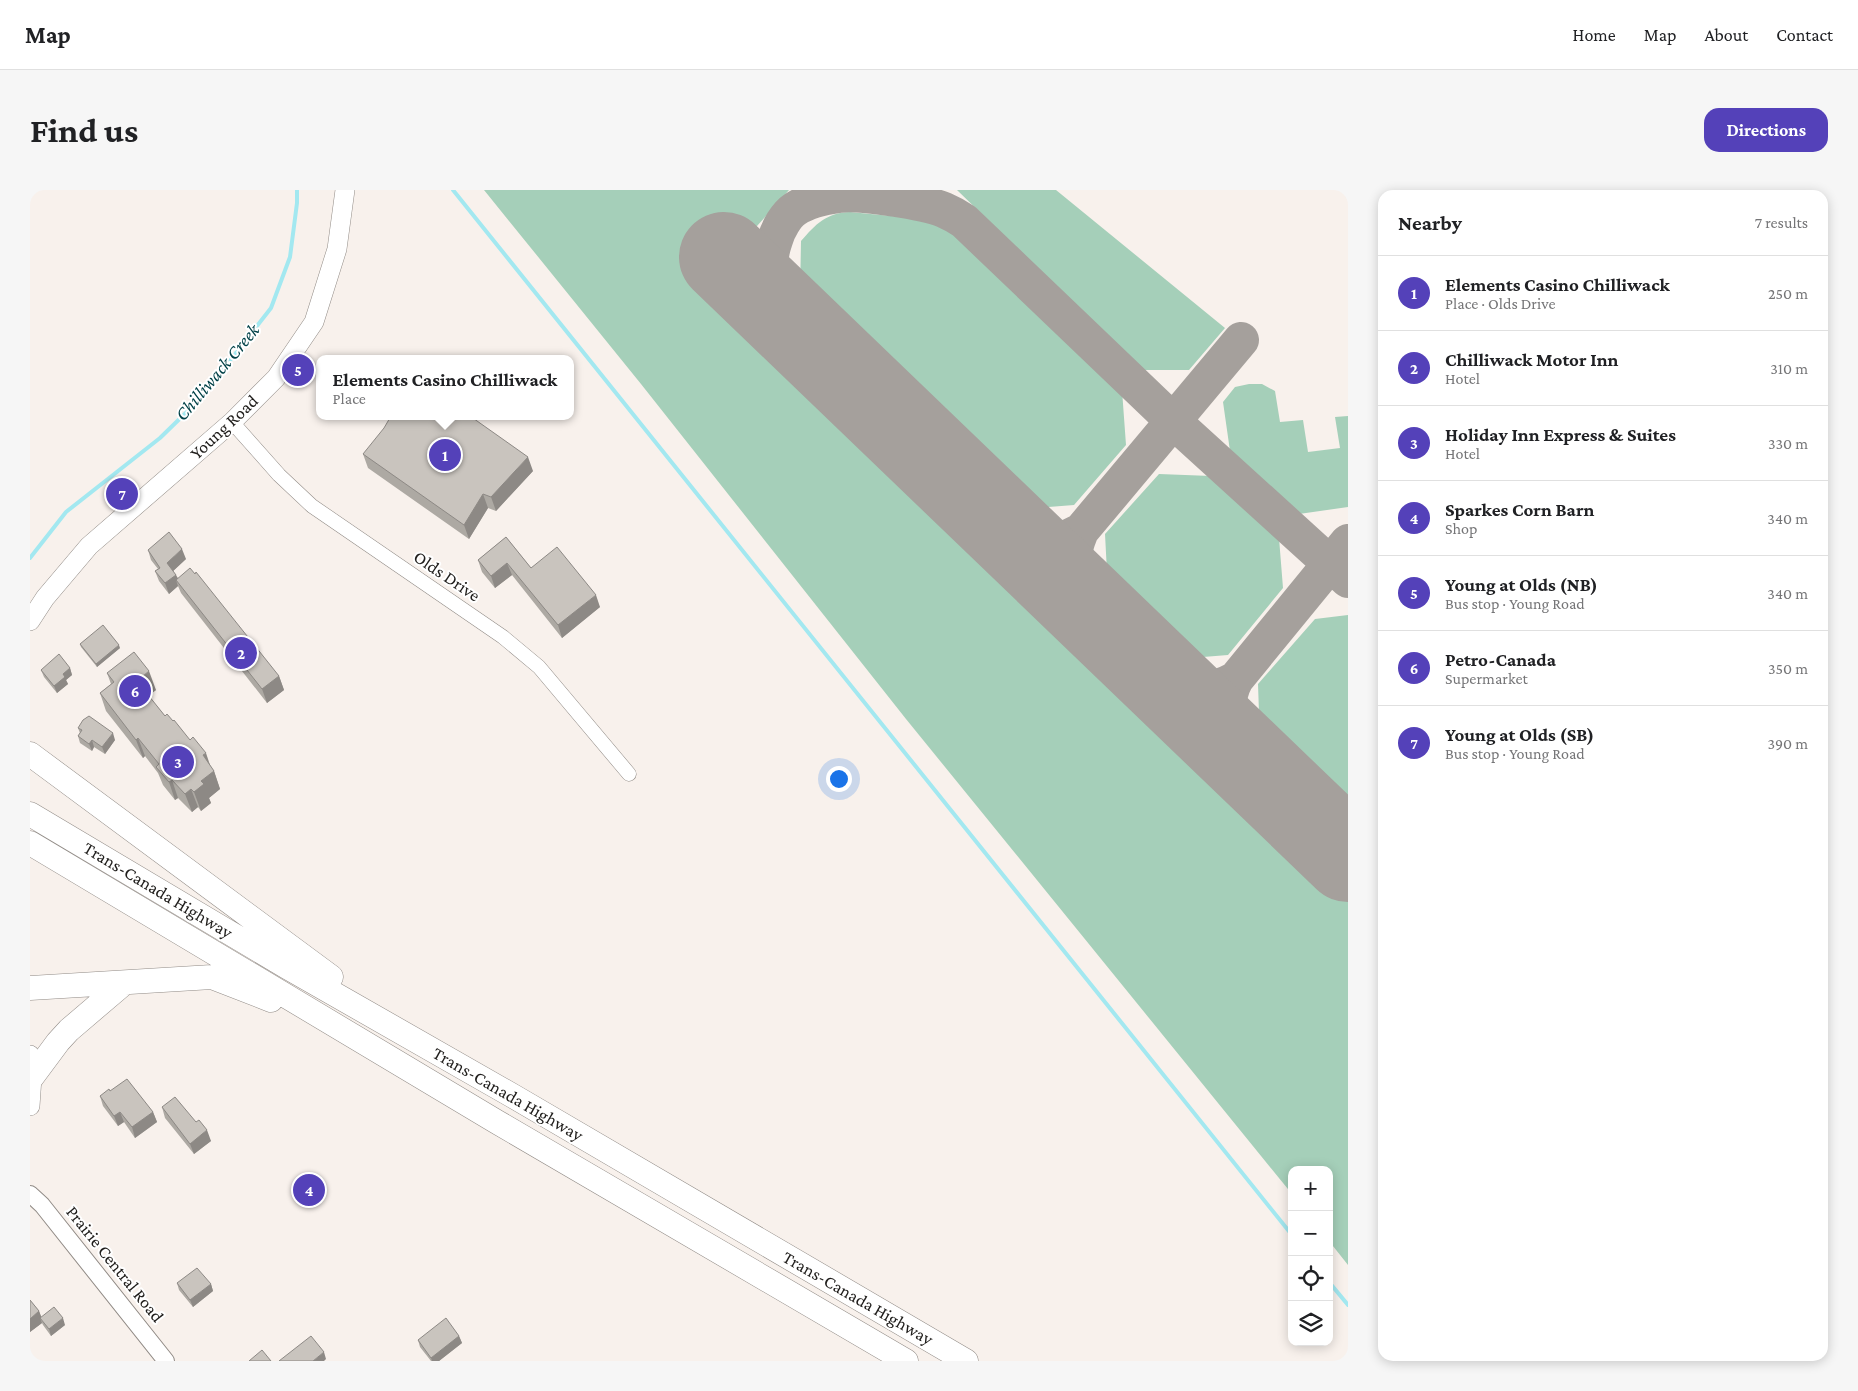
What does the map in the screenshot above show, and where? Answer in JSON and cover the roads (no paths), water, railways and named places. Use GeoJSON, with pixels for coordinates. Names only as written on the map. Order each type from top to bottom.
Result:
{"type":"FeatureCollection","features":[{"type":"Feature","properties":{"kind":"highway"},"geometry":{"type":"LineString","coordinates":[[30,754],[353,993],[445,1050],[513,1096]]}},
{"type":"Feature","properties":{"kind":"highway","name":"Trans-Canada Highway"},"geometry":{"type":"LineString","coordinates":[[30,814],[287,967],[513,1096],[966,1361]]}},
{"type":"Feature","properties":{"kind":"highway","name":"Trans-Canada Highway"},"geometry":{"type":"LineString","coordinates":[[30,843],[497,1122],[906,1361]]}},
{"type":"Feature","properties":{"kind":"highway"},"geometry":{"type":"LineString","coordinates":[[30,988],[123,984],[212,977],[269,999],[497,1122]]}},
{"type":"Feature","properties":{"kind":"highway"},"geometry":{"type":"LineString","coordinates":[[31,1066],[69,1030],[123,984]]}},
{"type":"Feature","properties":{"kind":"main road","name":"Young Road"},"geometry":{"type":"LineString","coordinates":[[30,621],[56,584],[89,546],[232,422],[276,378],[314,322],[337,249],[345,190]]}},
{"type":"Feature","properties":{"kind":"main road"},"geometry":{"type":"LineString","coordinates":[[30,1106],[31,1066]]}},
{"type":"Feature","properties":{"kind":"street","name":"Olds Drive"},"geometry":{"type":"LineString","coordinates":[[232,422],[279,475],[312,506],[503,637],[539,667],[629,774]]}},
{"type":"Feature","properties":{"kind":"street","name":"Prairie Central Road"},"geometry":{"type":"LineString","coordinates":[[30,1194],[42,1205],[166,1361]]}},
{"type":"Feature","properties":{"kind":"waterway","name":"Chilliwack Creek"},"geometry":{"type":"LineString","coordinates":[[30,558],[66,512],[160,438],[200,399],[271,308],[290,257],[297,190]]}},
{"type":"Feature","properties":{"kind":"waterway"},"geometry":{"type":"LineString","coordinates":[[453,190],[1288,1230]]}},
{"type":"Feature","properties":{"kind":"waterway"},"geometry":{"type":"LineString","coordinates":[[1333,1287],[1348,1305]]}},
{"type":"Feature","properties":{"kind":"place","name":"Young at Olds (NB)"},"geometry":{"type":"Point","coordinates":[298,370]}},
{"type":"Feature","properties":{"kind":"place","name":"Elements Casino Chilliwack"},"geometry":{"type":"Point","coordinates":[445,455]}},
{"type":"Feature","properties":{"kind":"place","name":"Young at Olds (SB)"},"geometry":{"type":"Point","coordinates":[122,494]}},
{"type":"Feature","properties":{"kind":"place","name":"Chilliwack Motor Inn"},"geometry":{"type":"Point","coordinates":[241,653]}},
{"type":"Feature","properties":{"kind":"place","name":"Petro-Canada"},"geometry":{"type":"Point","coordinates":[135,691]}},
{"type":"Feature","properties":{"kind":"place","name":"Holiday Inn Express & Suites"},"geometry":{"type":"Point","coordinates":[178,762]}},
{"type":"Feature","properties":{"kind":"place","name":"Sparkes Corn Barn"},"geometry":{"type":"Point","coordinates":[309,1190]}}]}
